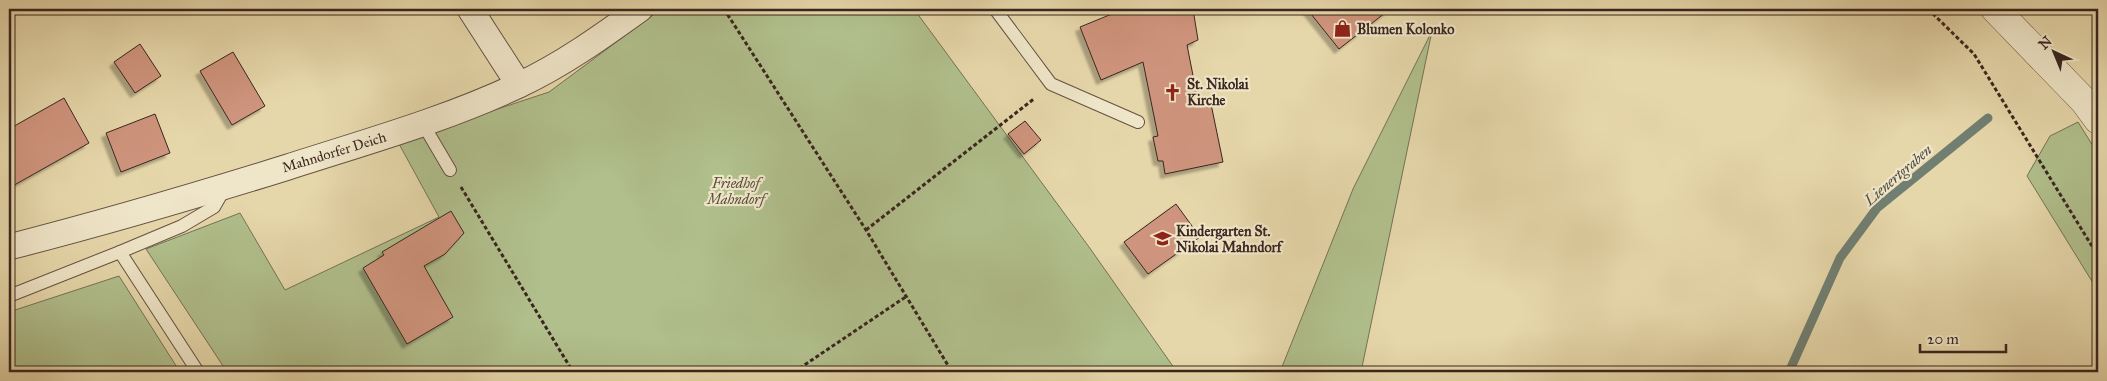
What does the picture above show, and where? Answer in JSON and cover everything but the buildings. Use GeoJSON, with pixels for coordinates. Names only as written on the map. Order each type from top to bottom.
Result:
{"type":"FeatureCollection","features":[{"type":"Feature","properties":{"kind":"street"},"geometry":{"type":"LineString","coordinates":[[470,9],[519,85]]}},
{"type":"Feature","properties":{"kind":"street","name":"Mahndorfer Deich"},"geometry":{"type":"LineString","coordinates":[[9,247],[226,186],[422,124],[519,85],[592,44],[640,9]]}},
{"type":"Feature","properties":{"kind":"street"},"geometry":{"type":"LineString","coordinates":[[1995,9],[2077,94],[2098,120]]}},
{"type":"Feature","properties":{"kind":"lane"},"geometry":{"type":"LineString","coordinates":[[995,9],[1051,84],[1138,122]]}},
{"type":"Feature","properties":{"kind":"lane"},"geometry":{"type":"LineString","coordinates":[[422,124],[450,170]]}},
{"type":"Feature","properties":{"kind":"lane"},"geometry":{"type":"LineString","coordinates":[[9,296],[182,226],[214,207],[226,186]]}},
{"type":"Feature","properties":{"kind":"lane"},"geometry":{"type":"LineString","coordinates":[[120,252],[198,372]]}},
{"type":"Feature","properties":{"kind":"path"},"geometry":{"type":"LineString","coordinates":[[724,9],[866,230],[952,372]]}},
{"type":"Feature","properties":{"kind":"path"},"geometry":{"type":"LineString","coordinates":[[1928,9],[1974,54],[2098,256]]}},
{"type":"Feature","properties":{"kind":"path"},"geometry":{"type":"LineString","coordinates":[[866,230],[1002,125],[1051,84]]}},
{"type":"Feature","properties":{"kind":"path"},"geometry":{"type":"LineString","coordinates":[[450,170],[573,372]]}},
{"type":"Feature","properties":{"kind":"path"},"geometry":{"type":"LineString","coordinates":[[794,372],[907,296]]}},
{"type":"Feature","properties":{"kind":"green space","name":"Friedhof Mahndorf"},"geometry":{"type":"Polygon","coordinates":[[[661,9],[914,9],[1089,247],[1177,372],[227,372],[146,249],[240,213],[285,290],[439,217],[398,142],[549,92],[661,9]]]}},
{"type":"Feature","properties":{"kind":"green space"},"geometry":{"type":"Polygon","coordinates":[[[1432,31],[1361,372],[1280,372],[1353,189],[1432,31]]]}},
{"type":"Feature","properties":{"kind":"green space"},"geometry":{"type":"Polygon","coordinates":[[[2078,122],[2098,154],[2098,291],[2027,176],[2050,136],[2078,122]]]}},
{"type":"Feature","properties":{"kind":"green space"},"geometry":{"type":"Polygon","coordinates":[[[119,276],[180,372],[9,372],[9,312],[119,276]]]}},
{"type":"Feature","properties":{"kind":"waterway","name":"Lienertgraben"},"geometry":{"type":"LineString","coordinates":[[1789,372],[1840,258],[1877,208],[1988,118]]}},
{"type":"Feature","properties":{"kind":"place","name":"Blumen Kolonko"},"geometry":{"type":"Point","coordinates":[1343,29]}},
{"type":"Feature","properties":{"kind":"place","name":"St. Nikolai Kirche"},"geometry":{"type":"Point","coordinates":[1173,92]}},
{"type":"Feature","properties":{"kind":"place","name":"Kindergarten St. Nikolai Mahndorf"},"geometry":{"type":"Point","coordinates":[1162,239]}}]}
